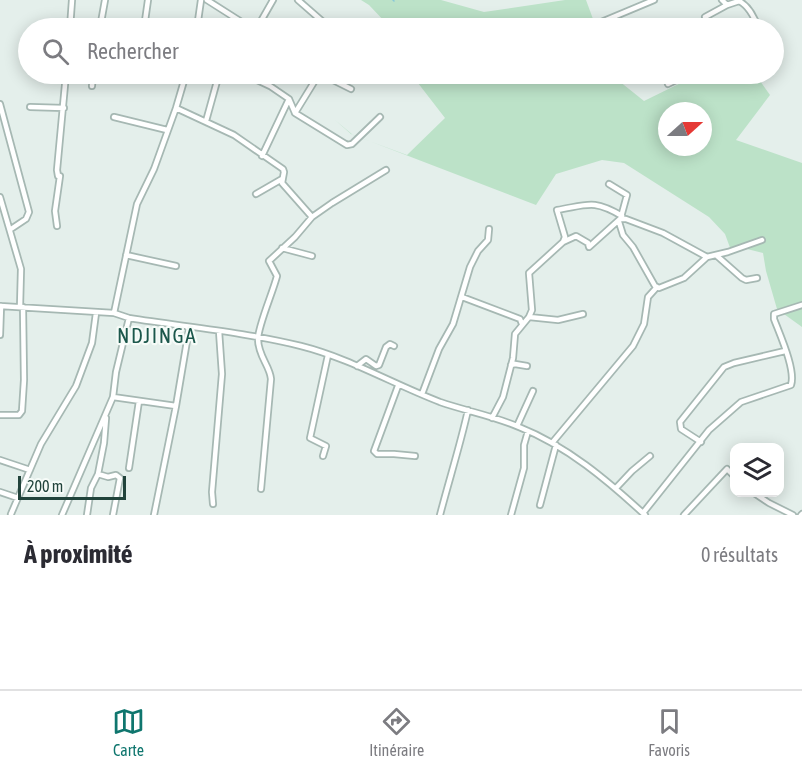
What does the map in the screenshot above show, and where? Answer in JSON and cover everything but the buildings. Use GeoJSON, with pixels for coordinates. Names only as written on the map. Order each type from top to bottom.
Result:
{"type":"FeatureCollection","features":[{"type":"Feature","properties":{"kind":"street"},"geometry":{"type":"LineString","coordinates":[[71,18],[72,0]]}},
{"type":"Feature","properties":{"kind":"street"},"geometry":{"type":"LineString","coordinates":[[102,18],[105,0]]}},
{"type":"Feature","properties":{"kind":"street"},"geometry":{"type":"LineString","coordinates":[[145,18],[148,0]]}},
{"type":"Feature","properties":{"kind":"street"},"geometry":{"type":"LineString","coordinates":[[198,18],[201,0]]}},
{"type":"Feature","properties":{"kind":"street"},"geometry":{"type":"LineString","coordinates":[[207,0],[236,18]]}},
{"type":"Feature","properties":{"kind":"street"},"geometry":{"type":"LineString","coordinates":[[263,18],[273,0]]}},
{"type":"Feature","properties":{"kind":"street"},"geometry":{"type":"LineString","coordinates":[[298,0],[319,18]]}},
{"type":"Feature","properties":{"kind":"street"},"geometry":{"type":"LineString","coordinates":[[611,18],[654,0]]}},
{"type":"Feature","properties":{"kind":"street"},"geometry":{"type":"LineString","coordinates":[[722,0],[727,5]]}},
{"type":"Feature","properties":{"kind":"street"},"geometry":{"type":"LineString","coordinates":[[705,17],[740,1],[754,18]]}},
{"type":"Feature","properties":{"kind":"street"},"geometry":{"type":"LineString","coordinates":[[57,226],[55,211],[60,176],[57,170],[65,84]]}},
{"type":"Feature","properties":{"kind":"street"},"geometry":{"type":"LineString","coordinates":[[114,313],[137,204],[154,168],[177,108],[183,84]]}},
{"type":"Feature","properties":{"kind":"street"},"geometry":{"type":"LineString","coordinates":[[206,121],[216,84]]}},
{"type":"Feature","properties":{"kind":"street"},"geometry":{"type":"LineString","coordinates":[[266,84],[289,99],[295,113],[347,145],[352,144],[380,117]]}},
{"type":"Feature","properties":{"kind":"street"},"geometry":{"type":"LineString","coordinates":[[295,113],[314,84]]}},
{"type":"Feature","properties":{"kind":"street"},"geometry":{"type":"LineString","coordinates":[[344,84],[351,89]]}},
{"type":"Feature","properties":{"kind":"street"},"geometry":{"type":"LineString","coordinates":[[262,156],[289,99]]}},
{"type":"Feature","properties":{"kind":"street"},"geometry":{"type":"LineString","coordinates":[[0,104],[28,212],[26,219],[10,229]]}},
{"type":"Feature","properties":{"kind":"street"},"geometry":{"type":"LineString","coordinates":[[30,107],[64,108]]}},
{"type":"Feature","properties":{"kind":"street"},"geometry":{"type":"LineString","coordinates":[[177,108],[234,135],[283,169],[284,185],[312,217]]}},
{"type":"Feature","properties":{"kind":"street"},"geometry":{"type":"LineString","coordinates":[[114,117],[167,130]]}},
{"type":"Feature","properties":{"kind":"street"},"geometry":{"type":"LineString","coordinates":[[261,489],[271,379],[264,363],[258,338],[277,276],[269,261],[312,217],[386,170]]}},
{"type":"Feature","properties":{"kind":"street"},"geometry":{"type":"LineString","coordinates":[[256,194],[282,179]]}},
{"type":"Feature","properties":{"kind":"street"},"geometry":{"type":"LineString","coordinates":[[609,184],[627,195],[620,219],[624,236],[657,287]]}},
{"type":"Feature","properties":{"kind":"street"},"geometry":{"type":"LineString","coordinates":[[0,197],[21,269],[24,380],[22,411],[19,415],[0,415]]}},
{"type":"Feature","properties":{"kind":"street"},"geometry":{"type":"LineString","coordinates":[[563,242],[565,237],[557,210],[598,204],[606,206],[620,219],[631,220],[663,233],[707,257]]}},
{"type":"Feature","properties":{"kind":"street"},"geometry":{"type":"LineString","coordinates":[[492,418],[503,397],[511,365],[515,334],[530,317],[532,310],[529,273],[563,242],[576,236],[588,243],[589,247],[620,219]]}},
{"type":"Feature","properties":{"kind":"street"},"geometry":{"type":"LineString","coordinates":[[422,394],[439,349],[453,324],[470,267],[478,251],[488,240],[489,229]]}},
{"type":"Feature","properties":{"kind":"street"},"geometry":{"type":"LineString","coordinates":[[540,506],[554,444],[633,346],[644,324],[648,297],[657,287],[684,278],[707,257],[762,240]]}},
{"type":"Feature","properties":{"kind":"street"},"geometry":{"type":"LineString","coordinates":[[282,248],[312,256]]}},
{"type":"Feature","properties":{"kind":"street"},"geometry":{"type":"LineString","coordinates":[[126,255],[176,266]]}},
{"type":"Feature","properties":{"kind":"street"},"geometry":{"type":"LineString","coordinates":[[716,255],[742,278],[746,280],[757,278]]}},
{"type":"Feature","properties":{"kind":"street"},"geometry":{"type":"LineString","coordinates":[[462,297],[520,319],[522,324]]}},
{"type":"Feature","properties":{"kind":"street"},"geometry":{"type":"LineString","coordinates":[[0,335],[0,306],[114,313],[129,318],[302,346],[357,366],[398,386],[528,430],[594,470],[644,514],[710,430],[741,402],[791,385],[785,351],[774,314],[802,305]]}},
{"type":"Feature","properties":{"kind":"street"},"geometry":{"type":"LineString","coordinates":[[11,514],[42,444],[76,386],[92,343],[96,313]]}},
{"type":"Feature","properties":{"kind":"street"},"geometry":{"type":"LineString","coordinates":[[530,317],[558,320],[583,314]]}},
{"type":"Feature","properties":{"kind":"street"},"geometry":{"type":"LineString","coordinates":[[62,515],[113,398],[116,372],[129,318]]}},
{"type":"Feature","properties":{"kind":"street"},"geometry":{"type":"LineString","coordinates":[[154,515],[176,406],[189,329],[187,327]]}},
{"type":"Feature","properties":{"kind":"street"},"geometry":{"type":"LineString","coordinates":[[213,504],[212,492],[222,374],[219,331]]}},
{"type":"Feature","properties":{"kind":"street"},"geometry":{"type":"LineString","coordinates":[[357,366],[366,359],[376,366],[379,365],[386,347],[390,344],[394,346]]}},
{"type":"Feature","properties":{"kind":"street"},"geometry":{"type":"LineString","coordinates":[[701,442],[681,429],[680,422],[724,367],[785,351]]}},
{"type":"Feature","properties":{"kind":"street"},"geometry":{"type":"LineString","coordinates":[[323,456],[326,446],[310,438],[327,355]]}},
{"type":"Feature","properties":{"kind":"street"},"geometry":{"type":"LineString","coordinates":[[511,365],[526,366]]}},
{"type":"Feature","properties":{"kind":"street"},"geometry":{"type":"LineString","coordinates":[[398,386],[374,451],[377,454],[415,456]]}},
{"type":"Feature","properties":{"kind":"street"},"geometry":{"type":"LineString","coordinates":[[517,426],[533,391]]}},
{"type":"Feature","properties":{"kind":"street"},"geometry":{"type":"LineString","coordinates":[[113,398],[176,406]]}},
{"type":"Feature","properties":{"kind":"street"},"geometry":{"type":"LineString","coordinates":[[129,468],[139,401]]}},
{"type":"Feature","properties":{"kind":"street"},"geometry":{"type":"LineString","coordinates":[[440,515],[451,471],[459,451],[468,410]]}},
{"type":"Feature","properties":{"kind":"street"},"geometry":{"type":"LineString","coordinates":[[87,515],[91,488],[98,474],[107,412]]}},
{"type":"Feature","properties":{"kind":"street"},"geometry":{"type":"LineString","coordinates":[[511,515],[524,468],[524,445],[528,430]]}},
{"type":"Feature","properties":{"kind":"street"},"geometry":{"type":"LineString","coordinates":[[616,488],[650,456]]}},
{"type":"Feature","properties":{"kind":"street"},"geometry":{"type":"LineString","coordinates":[[0,460],[30,470]]}},
{"type":"Feature","properties":{"kind":"street"},"geometry":{"type":"LineString","coordinates":[[684,515],[727,469],[730,472]]}},
{"type":"Feature","properties":{"kind":"street"},"geometry":{"type":"LineString","coordinates":[[98,474],[108,477],[116,475],[120,478],[113,515]]}},
{"type":"Feature","properties":{"kind":"street"},"geometry":{"type":"LineString","coordinates":[[77,483],[91,488]]}},
{"type":"Feature","properties":{"kind":"street"},"geometry":{"type":"LineString","coordinates":[[0,492],[18,498]]}},
{"type":"Feature","properties":{"kind":"street"},"geometry":{"type":"LineString","coordinates":[[761,497],[794,515]]}},
{"type":"Feature","properties":{"kind":"green space"},"geometry":{"type":"Polygon","coordinates":[[[361,0],[441,0],[484,12],[565,0],[586,0],[593,18],[381,18],[361,0]]]}},
{"type":"Feature","properties":{"kind":"green space"},"geometry":{"type":"Polygon","coordinates":[[[419,84],[623,84],[644,101],[679,84],[762,84],[770,95],[736,140],[802,163],[802,327],[777,309],[763,253],[747,249],[732,253],[725,234],[709,217],[624,163],[602,160],[556,174],[536,205],[370,141],[407,155],[445,118],[419,84]]]}},
{"type":"Feature","properties":{"kind":"district","name":"NDJINGA"},"geometry":{"type":"Point","coordinates":[157,336]}}]}
